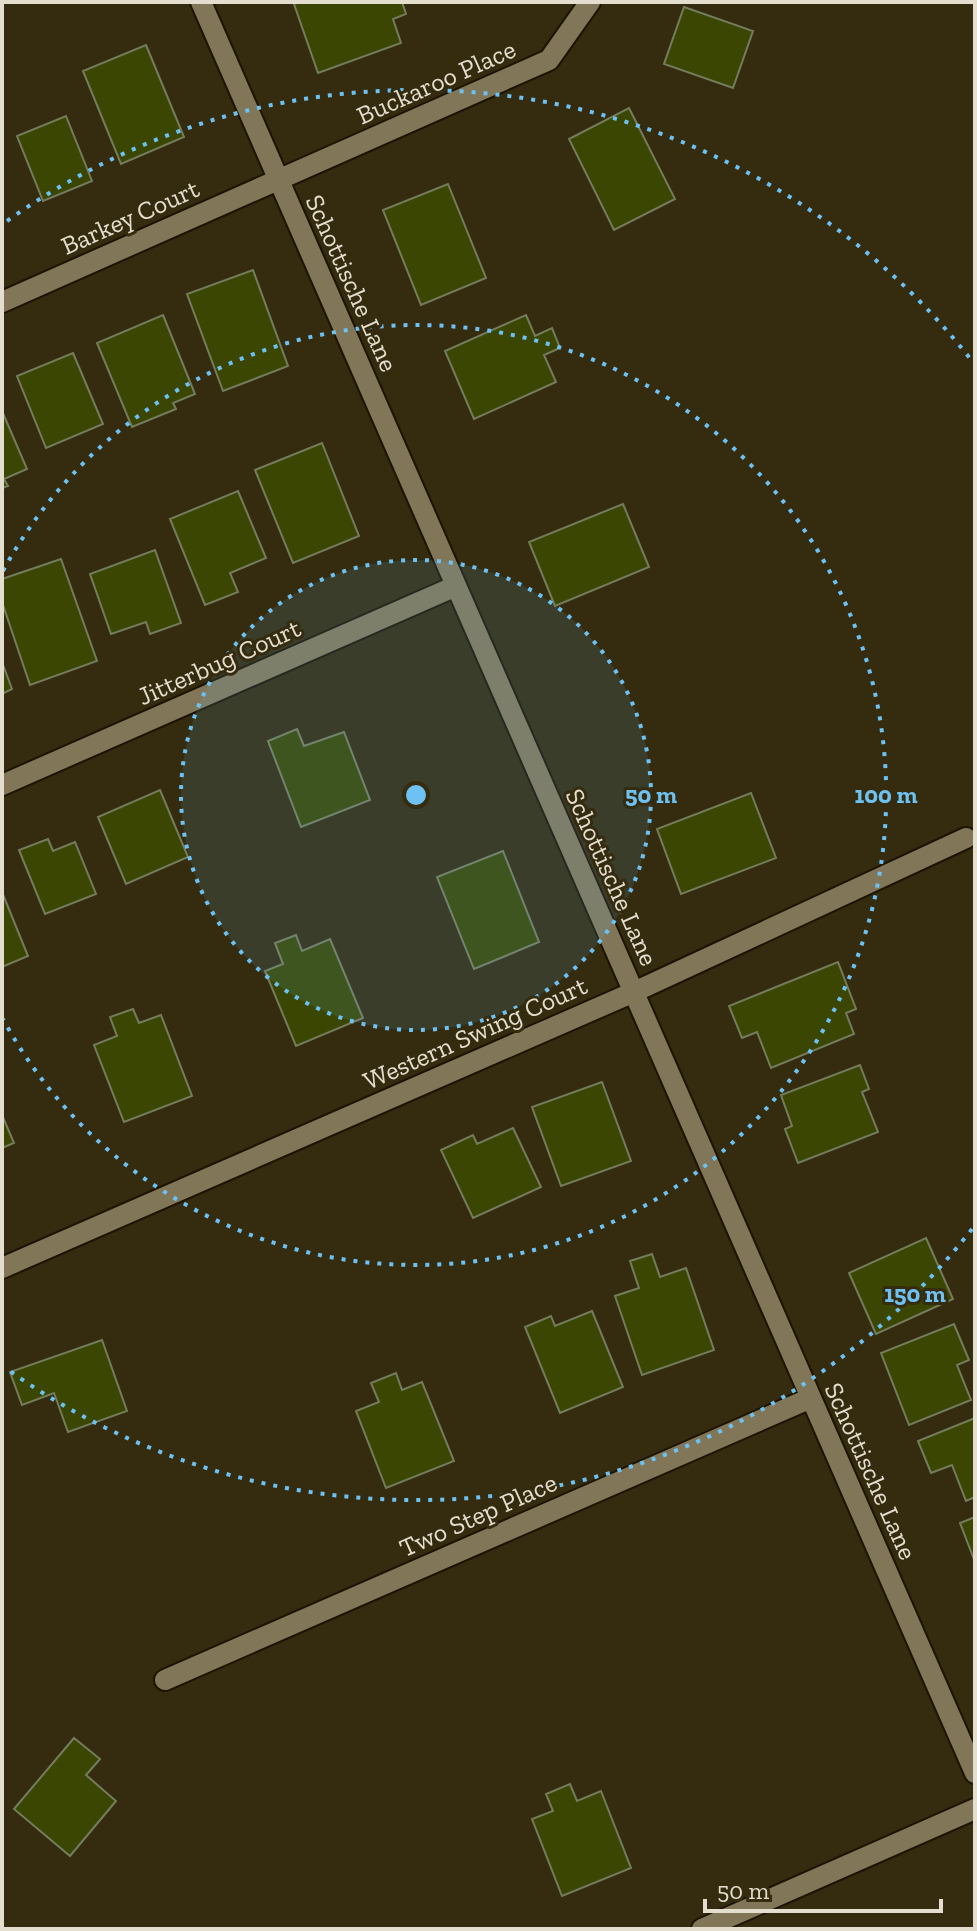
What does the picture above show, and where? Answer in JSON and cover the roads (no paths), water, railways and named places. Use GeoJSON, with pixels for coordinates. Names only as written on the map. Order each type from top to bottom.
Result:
{"type":"FeatureCollection","features":[{"type":"Feature","properties":{"kind":"street","name":"Schottische Lane"},"geometry":{"type":"LineString","coordinates":[[201,2],[975,1773]]}},
{"type":"Feature","properties":{"kind":"street","name":"Buckaroo Place"},"geometry":{"type":"LineString","coordinates":[[279,180],[549,60],[590,2]]}},
{"type":"Feature","properties":{"kind":"street","name":"Barkey Court"},"geometry":{"type":"LineString","coordinates":[[2,302],[279,180]]}},
{"type":"Feature","properties":{"kind":"street","name":"Jitterbug Court"},"geometry":{"type":"LineString","coordinates":[[2,785],[456,586]]}},
{"type":"Feature","properties":{"kind":"street","name":"Western Swing Court"},"geometry":{"type":"LineString","coordinates":[[2,1268],[634,992],[966,838]]}},
{"type":"Feature","properties":{"kind":"street","name":"Two Step Place"},"geometry":{"type":"LineString","coordinates":[[165,1680],[811,1398]]}},
{"type":"Feature","properties":{"kind":"street"},"geometry":{"type":"LineString","coordinates":[[702,1929],[975,1809]]}}]}
